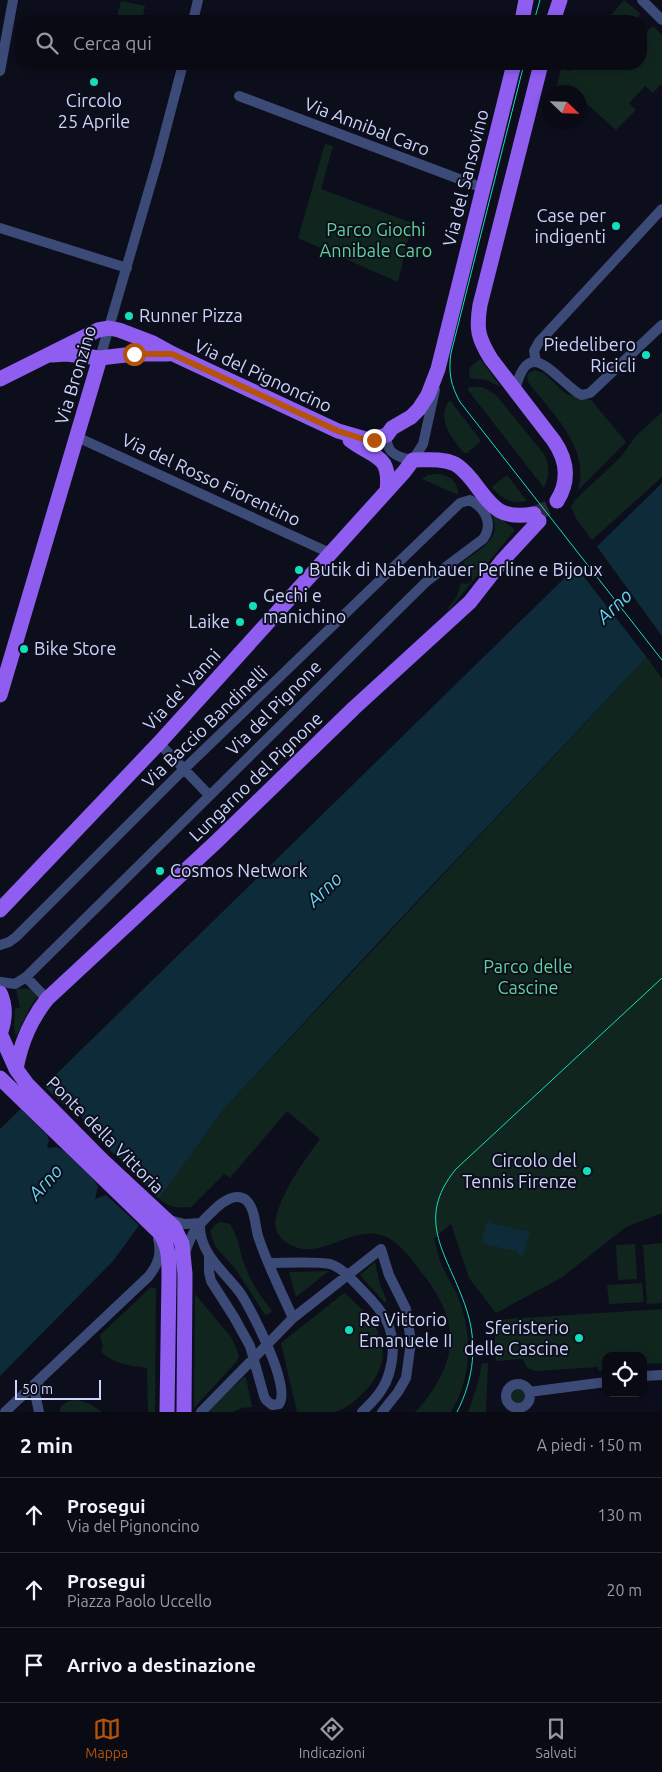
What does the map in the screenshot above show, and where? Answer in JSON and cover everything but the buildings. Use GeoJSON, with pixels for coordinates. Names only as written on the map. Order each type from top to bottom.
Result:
{"type":"FeatureCollection","features":[{"type":"Feature","properties":{"kind":"main road"},"geometry":{"type":"LineString","coordinates":[[523,15],[526,0]]}},
{"type":"Feature","properties":{"kind":"main road"},"geometry":{"type":"LineString","coordinates":[[555,15],[560,0]]}},
{"type":"Feature","properties":{"kind":"main road","name":"Via del Sansovino"},"geometry":{"type":"LineString","coordinates":[[387,435],[392,428],[419,409],[427,398],[438,369],[512,70]]}},
{"type":"Feature","properties":{"kind":"main road"},"geometry":{"type":"LineString","coordinates":[[539,70],[480,305],[477,325],[482,345],[562,454],[566,468],[566,477],[563,490],[557,501]]}},
{"type":"Feature","properties":{"kind":"main road"},"geometry":{"type":"LineString","coordinates":[[0,378],[98,330],[109,328]]}},
{"type":"Feature","properties":{"kind":"main road","name":"Via del Pignoncino"},"geometry":{"type":"LineString","coordinates":[[109,328],[145,340],[338,431]]}},
{"type":"Feature","properties":{"kind":"main road","name":"Via del Pignoncino"},"geometry":{"type":"LineString","coordinates":[[45,357],[66,354],[100,358],[134,354],[172,354]]}},
{"type":"Feature","properties":{"kind":"main road","name":"Via Bronzino"},"geometry":{"type":"LineString","coordinates":[[0,695],[100,358]]}},
{"type":"Feature","properties":{"kind":"main road"},"geometry":{"type":"LineString","coordinates":[[338,431],[369,440],[387,435]]}},
{"type":"Feature","properties":{"kind":"main road"},"geometry":{"type":"LineString","coordinates":[[338,431],[385,464],[388,476],[387,491]]}},
{"type":"Feature","properties":{"kind":"main road","name":"Via de' Vanni"},"geometry":{"type":"LineString","coordinates":[[0,910],[254,640],[413,460]]}},
{"type":"Feature","properties":{"kind":"main road","name":"Lungarno del Pignone"},"geometry":{"type":"LineString","coordinates":[[17,1078],[24,1036],[34,1017],[48,999],[223,835],[354,708],[470,602],[536,517],[515,516],[501,512],[490,504],[464,471],[454,464],[438,460],[413,460]]}},
{"type":"Feature","properties":{"kind":"main road"},"geometry":{"type":"LineString","coordinates":[[0,993],[4,1006],[4,1019],[0,1034],[17,1078],[0,1078]]}},
{"type":"Feature","properties":{"kind":"main road","name":"Ponte della Vittoria"},"geometry":{"type":"LineString","coordinates":[[17,1078],[167,1223],[160,1232],[161,1241]]}},
{"type":"Feature","properties":{"kind":"main road"},"geometry":{"type":"LineString","coordinates":[[167,1223],[180,1238],[186,1274],[184,1412]]}},
{"type":"Feature","properties":{"kind":"main road"},"geometry":{"type":"LineString","coordinates":[[161,1241],[169,1257],[167,1412]]}},
{"type":"Feature","properties":{"kind":"street"},"geometry":{"type":"LineString","coordinates":[[0,71],[13,0]]}},
{"type":"Feature","properties":{"kind":"street"},"geometry":{"type":"LineString","coordinates":[[194,15],[198,0]]}},
{"type":"Feature","properties":{"kind":"street"},"geometry":{"type":"LineString","coordinates":[[642,0],[662,20]]}},
{"type":"Feature","properties":{"kind":"street","name":"Via Bronzino"},"geometry":{"type":"LineString","coordinates":[[100,358],[127,268],[181,70]]}},
{"type":"Feature","properties":{"kind":"street","name":"Via Annibal Caro"},"geometry":{"type":"LineString","coordinates":[[239,96],[483,188]]}},
{"type":"Feature","properties":{"kind":"street"},"geometry":{"type":"LineString","coordinates":[[536,362],[534,351],[539,342],[662,210]]}},
{"type":"Feature","properties":{"kind":"street"},"geometry":{"type":"LineString","coordinates":[[0,228],[127,268]]}},
{"type":"Feature","properties":{"kind":"street"},"geometry":{"type":"LineString","coordinates":[[515,391],[523,367],[529,363],[536,362],[548,368],[578,393],[586,395],[596,388],[662,325]]}},
{"type":"Feature","properties":{"kind":"street"},"geometry":{"type":"LineString","coordinates":[[387,435],[388,446],[392,453],[398,457],[413,460],[420,450],[425,436],[438,369]]}},
{"type":"Feature","properties":{"kind":"street","name":"Via del Rosso Fiorentino"},"geometry":{"type":"LineString","coordinates":[[77,437],[330,553]]}},
{"type":"Feature","properties":{"kind":"street","name":"Via del Pignone"},"geometry":{"type":"LineString","coordinates":[[26,977],[427,581],[483,539],[488,530],[488,522],[482,510],[475,503],[468,500],[460,503],[432,530]]}},
{"type":"Feature","properties":{"kind":"street","name":"Via Baccio Bandinelli"},"geometry":{"type":"LineString","coordinates":[[0,945],[16,937],[184,769],[432,530]]}},
{"type":"Feature","properties":{"kind":"street"},"geometry":{"type":"LineString","coordinates":[[159,743],[209,795]]}},
{"type":"Feature","properties":{"kind":"street"},"geometry":{"type":"LineString","coordinates":[[0,982],[15,984],[26,977],[48,999]]}},
{"type":"Feature","properties":{"kind":"street"},"geometry":{"type":"LineString","coordinates":[[184,1255],[192,1234],[200,1223],[226,1201],[238,1197],[243,1198],[251,1207],[258,1236],[293,1318]]}},
{"type":"Feature","properties":{"kind":"street"},"geometry":{"type":"LineString","coordinates":[[167,1223],[200,1223]]}},
{"type":"Feature","properties":{"kind":"street"},"geometry":{"type":"LineString","coordinates":[[200,1223],[199,1233],[209,1255],[231,1281],[254,1317],[274,1364],[283,1395],[279,1404],[272,1405],[266,1400],[250,1346],[237,1322],[210,1281],[209,1255]]}},
{"type":"Feature","properties":{"kind":"street"},"geometry":{"type":"LineString","coordinates":[[5,1412],[148,1277],[159,1258],[161,1241]]}},
{"type":"Feature","properties":{"kind":"street"},"geometry":{"type":"LineString","coordinates":[[201,1412],[293,1318],[381,1249],[389,1275],[406,1309],[411,1342],[408,1372],[398,1392],[382,1412]]}},
{"type":"Feature","properties":{"kind":"street"},"geometry":{"type":"LineString","coordinates":[[269,1263],[328,1264],[347,1276],[381,1311],[389,1324],[392,1337],[392,1355],[388,1379],[378,1395],[362,1412]]}},
{"type":"Feature","properties":{"kind":"street"},"geometry":{"type":"LineString","coordinates":[[647,1376],[662,1375]]}},
{"type":"Feature","properties":{"kind":"street"},"geometry":{"type":"LineString","coordinates":[[39,1379],[35,1393],[39,1412]]}},
{"type":"Feature","properties":{"kind":"street"},"geometry":{"type":"LineString","coordinates":[[529,1392],[529,1400],[524,1406],[506,1408],[506,1397],[511,1387],[521,1385],[529,1392],[602,1383]]}},
{"type":"Feature","properties":{"kind":"green space"},"geometry":{"type":"Polygon","coordinates":[[[624,0],[640,15],[611,15],[624,0]]]}},
{"type":"Feature","properties":{"kind":"green space"},"geometry":{"type":"Polygon","coordinates":[[[121,1],[145,6],[143,15],[118,15],[121,1]]]}},
{"type":"Feature","properties":{"kind":"green space"},"geometry":{"type":"Polygon","coordinates":[[[653,26],[662,35],[662,83],[653,93],[645,86],[629,103],[636,110],[616,130],[587,104],[587,85],[557,85],[561,70],[647,70],[647,31],[653,26]]]}},
{"type":"Feature","properties":{"kind":"green space","name":"Parco Giochi Annibale Caro"},"geometry":{"type":"Polygon","coordinates":[[[325,144],[333,146],[321,189],[412,223],[398,282],[298,238],[325,144]]]}},
{"type":"Feature","properties":{"kind":"green space"},"geometry":{"type":"Polygon","coordinates":[[[480,359],[501,387],[487,380],[470,378],[469,368],[480,359]]]}},
{"type":"Feature","properties":{"kind":"green space"},"geometry":{"type":"Polygon","coordinates":[[[534,370],[544,373],[566,394],[591,400],[626,442],[578,490],[581,475],[574,445],[557,418],[528,382],[527,375],[534,370]]]}},
{"type":"Feature","properties":{"kind":"green space"},"geometry":{"type":"Polygon","coordinates":[[[469,387],[482,387],[496,395],[543,453],[547,461],[548,470],[544,488],[468,390],[469,387]]]}},
{"type":"Feature","properties":{"kind":"green space"},"geometry":{"type":"Polygon","coordinates":[[[450,400],[481,441],[467,453],[464,453],[459,447],[447,428],[444,414],[450,400]]]}},
{"type":"Feature","properties":{"kind":"green space"},"geometry":{"type":"Polygon","coordinates":[[[662,412],[662,477],[592,540],[577,520],[571,507],[575,500],[621,457],[636,436],[662,412]]]}},
{"type":"Feature","properties":{"kind":"green space"},"geometry":{"type":"Polygon","coordinates":[[[437,474],[449,477],[455,482],[458,495],[422,479],[428,475],[437,474]]]}},
{"type":"Feature","properties":{"kind":"green space"},"geometry":{"type":"Polygon","coordinates":[[[507,475],[527,501],[517,502],[508,500],[492,488],[507,475]]]}},
{"type":"Feature","properties":{"kind":"green space"},"geometry":{"type":"Polygon","coordinates":[[[494,513],[515,530],[449,610],[448,608],[457,596],[461,583],[467,584],[472,581],[472,575],[468,571],[463,570],[465,560],[483,547],[492,537],[495,530],[492,516],[494,513]]]}},
{"type":"Feature","properties":{"kind":"green space","name":"Parco delle Cascine"},"geometry":{"type":"Polygon","coordinates":[[[647,657],[662,679],[662,1213],[626,1227],[561,1278],[496,1313],[469,1278],[451,1224],[434,1238],[440,1261],[462,1307],[468,1337],[467,1368],[458,1398],[451,1412],[415,1412],[435,1386],[446,1364],[449,1353],[450,1331],[443,1305],[429,1282],[407,1254],[398,1244],[387,1237],[373,1233],[364,1234],[308,1249],[294,1246],[280,1237],[276,1229],[279,1208],[291,1182],[320,1139],[287,1111],[230,1178],[224,1174],[191,1207],[172,1206],[156,1196],[183,1164],[223,1110],[647,657]]]}},
{"type":"Feature","properties":{"kind":"green space"},"geometry":{"type":"Polygon","coordinates":[[[16,989],[31,990],[38,996],[29,1009],[16,1037],[14,1027],[15,1009],[20,1007],[16,989]]]}},
{"type":"Feature","properties":{"kind":"green space"},"geometry":{"type":"Polygon","coordinates":[[[220,1222],[230,1224],[254,1286],[272,1310],[271,1313],[265,1315],[237,1271],[215,1246],[210,1231],[220,1222]]]}},
{"type":"Feature","properties":{"kind":"green space"},"geometry":{"type":"Polygon","coordinates":[[[662,1243],[662,1303],[647,1304],[643,1245],[662,1243]]]}},
{"type":"Feature","properties":{"kind":"green space"},"geometry":{"type":"Polygon","coordinates":[[[635,1244],[637,1279],[618,1280],[616,1245],[635,1244]]]}},
{"type":"Feature","properties":{"kind":"green space"},"geometry":{"type":"Polygon","coordinates":[[[375,1262],[380,1285],[387,1301],[385,1303],[360,1275],[375,1262]]]}},
{"type":"Feature","properties":{"kind":"green space"},"geometry":{"type":"Polygon","coordinates":[[[329,1271],[296,1297],[289,1272],[329,1271]]]}},
{"type":"Feature","properties":{"kind":"green space"},"geometry":{"type":"Polygon","coordinates":[[[642,1283],[644,1302],[609,1304],[607,1285],[642,1283]]]}},
{"type":"Feature","properties":{"kind":"green space"},"geometry":{"type":"Polygon","coordinates":[[[151,1287],[156,1289],[155,1412],[148,1412],[147,1368],[122,1364],[112,1360],[101,1352],[103,1347],[100,1335],[151,1287]]]}},
{"type":"Feature","properties":{"kind":"green space"},"geometry":{"type":"Polygon","coordinates":[[[344,1293],[366,1314],[380,1337],[383,1350],[382,1363],[366,1390],[344,1408],[335,1412],[297,1412],[281,1343],[344,1293]]]}},
{"type":"Feature","properties":{"kind":"green space"},"geometry":{"type":"Polygon","coordinates":[[[195,1294],[231,1337],[239,1355],[237,1361],[194,1408],[195,1294]]]}},
{"type":"Feature","properties":{"kind":"green space","name":"Sferisterio delle Cascine"},"geometry":{"type":"Polygon","coordinates":[[[662,1309],[662,1363],[647,1364],[647,1352],[602,1352],[602,1370],[598,1371],[598,1367],[531,1370],[523,1359],[496,1361],[494,1320],[662,1309]]]}},
{"type":"Feature","properties":{"kind":"green space"},"geometry":{"type":"Polygon","coordinates":[[[482,1363],[488,1363],[486,1412],[468,1412],[478,1383],[482,1363]]]}},
{"type":"Feature","properties":{"kind":"green space"},"geometry":{"type":"Polygon","coordinates":[[[244,1377],[246,1378],[252,1407],[241,1408],[233,1412],[206,1412],[244,1377]]]}},
{"type":"Feature","properties":{"kind":"green space"},"geometry":{"type":"Polygon","coordinates":[[[518,1386],[525,1389],[528,1396],[525,1403],[518,1406],[511,1403],[508,1396],[511,1389],[518,1386]]]}},
{"type":"Feature","properties":{"kind":"green space"},"geometry":{"type":"Polygon","coordinates":[[[78,1400],[90,1404],[102,1412],[59,1412],[61,1406],[69,1401],[78,1400]]]}},
{"type":"Feature","properties":{"kind":"water","name":"Arno"},"geometry":{"type":"Polygon","coordinates":[[[662,483],[662,641],[223,1110],[113,1261],[0,1376],[0,1129],[662,483]]]}},
{"type":"Feature","properties":{"kind":"water"},"geometry":{"type":"Polygon","coordinates":[[[487,1222],[530,1231],[523,1256],[518,1255],[518,1252],[481,1243],[487,1222]]]}},
{"type":"Feature","properties":{"kind":"pier"},"geometry":{"type":"Polygon","coordinates":[[[595,544],[662,636],[662,645],[648,659],[574,564],[595,544]]]}},
{"type":"Feature","properties":{"kind":"pier"},"geometry":{"type":"Polygon","coordinates":[[[42,1084],[68,1109],[78,1111],[85,1109],[82,1117],[85,1126],[118,1158],[128,1160],[135,1157],[132,1172],[160,1200],[141,1227],[106,1195],[95,1199],[98,1186],[64,1151],[57,1147],[47,1148],[49,1140],[47,1135],[19,1107],[42,1084]]]}},
{"type":"Feature","properties":{"kind":"tunnel"},"geometry":{"type":"LineString","coordinates":[[534,514],[553,506],[557,501]]}},
{"type":"Feature","properties":{"kind":"tram line"},"geometry":{"type":"LineString","coordinates":[[536,15],[540,0]]}},
{"type":"Feature","properties":{"kind":"tram line"},"geometry":{"type":"LineString","coordinates":[[522,70],[451,353],[451,379],[460,402],[662,660]]}},
{"type":"Feature","properties":{"kind":"tram line"},"geometry":{"type":"LineString","coordinates":[[457,1412],[467,1387],[473,1348],[470,1321],[466,1308],[438,1238],[436,1222],[437,1205],[443,1188],[456,1169],[662,978]]}},
{"type":"Feature","properties":{"kind":"place","name":"Circolo 25 Aprile"},"geometry":{"type":"Point","coordinates":[94,82]}},
{"type":"Feature","properties":{"kind":"place","name":"Case per indigenti"},"geometry":{"type":"Point","coordinates":[616,226]}},
{"type":"Feature","properties":{"kind":"place","name":"Runner Pizza"},"geometry":{"type":"Point","coordinates":[129,316]}},
{"type":"Feature","properties":{"kind":"place","name":"Piedelibero Ricicli"},"geometry":{"type":"Point","coordinates":[646,355]}},
{"type":"Feature","properties":{"kind":"place","name":"Butik di Nabenhauer Perline e Bijoux"},"geometry":{"type":"Point","coordinates":[299,570]}},
{"type":"Feature","properties":{"kind":"place","name":"Gechi e manichino"},"geometry":{"type":"Point","coordinates":[253,606]}},
{"type":"Feature","properties":{"kind":"place","name":"Laike"},"geometry":{"type":"Point","coordinates":[240,622]}},
{"type":"Feature","properties":{"kind":"place","name":"Bike Store"},"geometry":{"type":"Point","coordinates":[24,649]}},
{"type":"Feature","properties":{"kind":"place","name":"Cosmos Network"},"geometry":{"type":"Point","coordinates":[160,871]}},
{"type":"Feature","properties":{"kind":"place","name":"Circolo del Tennis Firenze"},"geometry":{"type":"Point","coordinates":[587,1171]}},
{"type":"Feature","properties":{"kind":"place","name":"Re Vittorio Emanuele II"},"geometry":{"type":"Point","coordinates":[349,1330]}},
{"type":"Feature","properties":{"kind":"place","name":"Sferisterio delle Cascine"},"geometry":{"type":"Point","coordinates":[579,1338]}},
{"type":"Feature","properties":{"kind":"route"},"geometry":{"type":"LineString","coordinates":[[134,354],[172,354],[338,431],[366,440],[374,440]]}}]}
